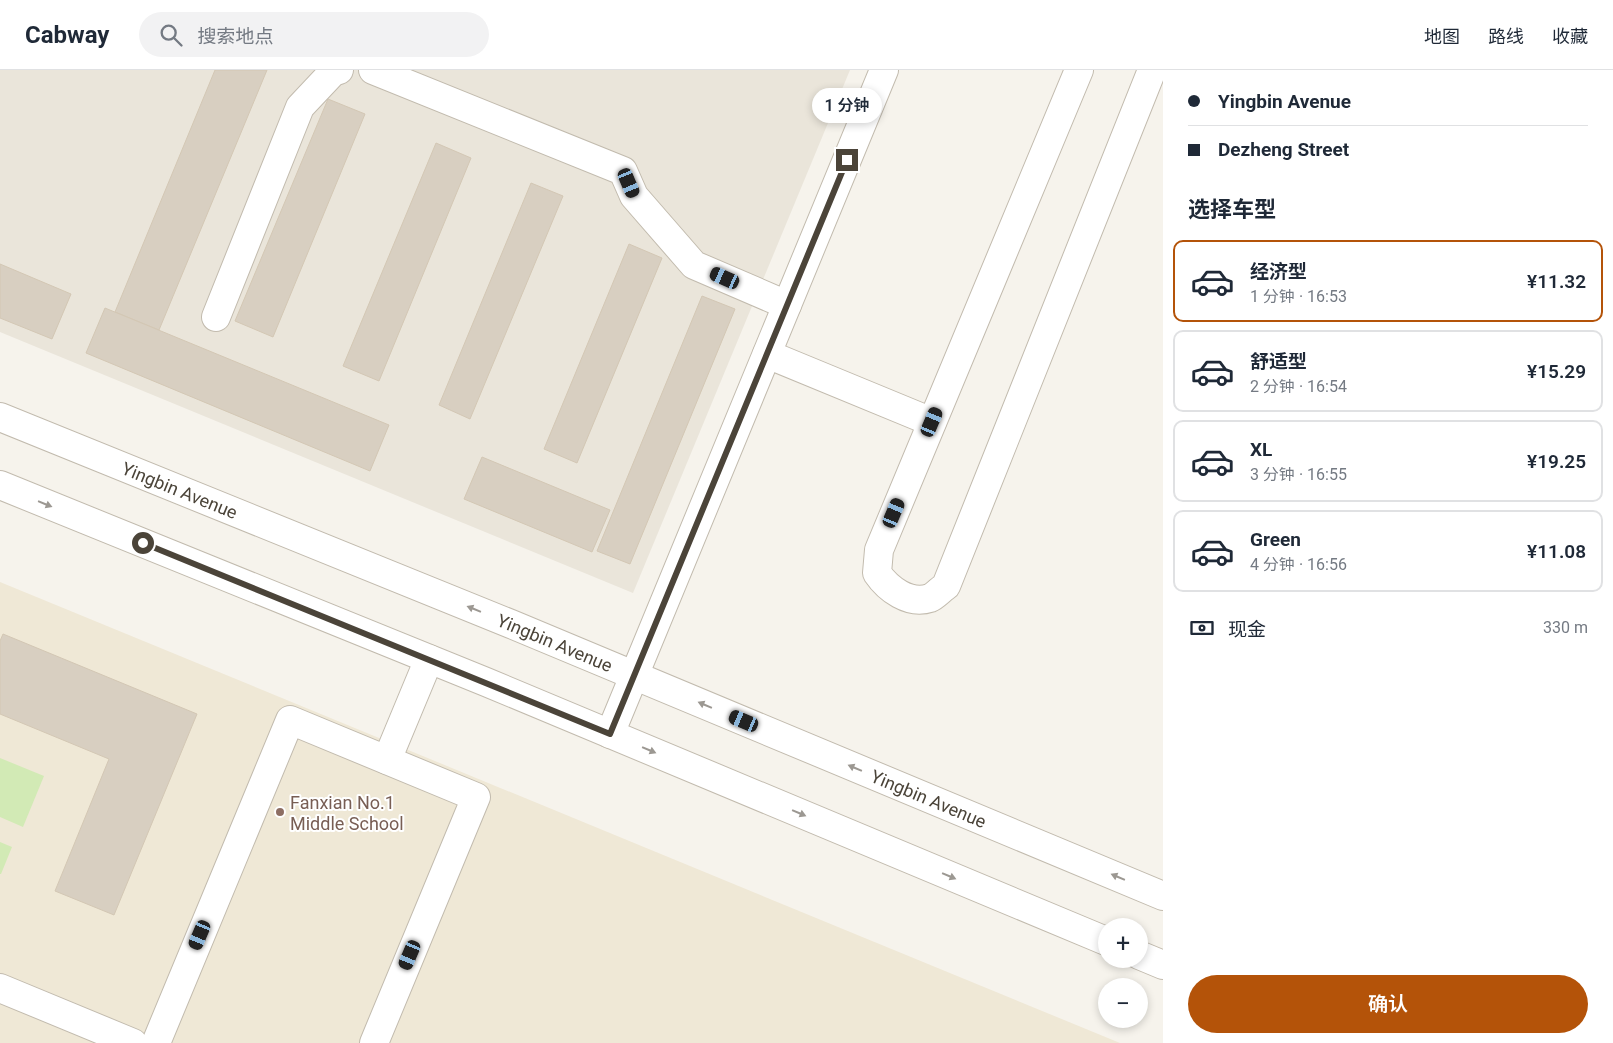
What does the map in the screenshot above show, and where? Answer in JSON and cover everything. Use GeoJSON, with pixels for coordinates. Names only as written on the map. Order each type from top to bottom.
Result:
{"type":"FeatureCollection","features":[{"type":"Feature","properties":{"kind":"street"},"geometry":{"type":"LineString","coordinates":[[216,317],[300,107],[333,72],[339,70]]}},
{"type":"Feature","properties":{"kind":"street"},"geometry":{"type":"LineString","coordinates":[[373,70],[623,171],[634,196],[694,265],[787,305]]}},
{"type":"Feature","properties":{"kind":"street"},"geometry":{"type":"LineString","coordinates":[[610,734],[884,70]]}},
{"type":"Feature","properties":{"kind":"street"},"geometry":{"type":"LineString","coordinates":[[1080,70],[879,550],[877,572],[883,581],[895,592],[903,596],[916,599],[931,598],[946,586],[1152,70]]}},
{"type":"Feature","properties":{"kind":"street"},"geometry":{"type":"LineString","coordinates":[[767,354],[932,422]]}},
{"type":"Feature","properties":{"kind":"street","name":"Yingbin Avenue"},"geometry":{"type":"LineString","coordinates":[[0,417],[511,624],[1163,896]]}},
{"type":"Feature","properties":{"kind":"street"},"geometry":{"type":"LineString","coordinates":[[0,485],[429,659],[1098,938]]}},
{"type":"Feature","properties":{"kind":"street"},"geometry":{"type":"LineString","coordinates":[[387,760],[429,659]]}},
{"type":"Feature","properties":{"kind":"street"},"geometry":{"type":"LineString","coordinates":[[156,1043],[290,720],[476,797],[374,1043]]}},
{"type":"Feature","properties":{"kind":"street"},"geometry":{"type":"LineString","coordinates":[[1148,959],[1163,965]]}},
{"type":"Feature","properties":{"kind":"street"},"geometry":{"type":"LineString","coordinates":[[0,988],[133,1043]]}},
{"type":"Feature","properties":{"kind":"shaded area"},"geometry":{"type":"Polygon","coordinates":[[[0,70],[850,70],[633,593],[0,332],[0,70]]]}},
{"type":"Feature","properties":{"kind":"shaded area","name":"Fanxian No.1 Middle School"},"geometry":{"type":"Polygon","coordinates":[[[0,582],[1120,1043],[0,1043],[0,582]]]}},
{"type":"Feature","properties":{"kind":"green space"},"geometry":{"type":"Polygon","coordinates":[[[0,758],[44,776],[23,827],[0,817],[0,758]]]}},
{"type":"Feature","properties":{"kind":"green space"},"geometry":{"type":"Polygon","coordinates":[[[0,842],[12,847],[1,874],[0,874],[0,842]]]}},
{"type":"Feature","properties":{"kind":"building"},"geometry":{"type":"Polygon","coordinates":[[[215,70],[267,70],[159,330],[115,312],[215,70]]]}},
{"type":"Feature","properties":{"kind":"building"},"geometry":{"type":"Polygon","coordinates":[[[328,99],[365,114],[273,337],[235,321],[328,99]]]}},
{"type":"Feature","properties":{"kind":"building"},"geometry":{"type":"Polygon","coordinates":[[[436,143],[471,158],[379,381],[343,366],[436,143]]]}},
{"type":"Feature","properties":{"kind":"building"},"geometry":{"type":"Polygon","coordinates":[[[531,183],[563,196],[470,419],[439,405],[531,183]]]}},
{"type":"Feature","properties":{"kind":"building"},"geometry":{"type":"Polygon","coordinates":[[[629,244],[662,258],[577,463],[544,449],[629,244]]]}},
{"type":"Feature","properties":{"kind":"building"},"geometry":{"type":"Polygon","coordinates":[[[0,264],[71,294],[52,339],[0,318],[0,264]]]}},
{"type":"Feature","properties":{"kind":"building"},"geometry":{"type":"Polygon","coordinates":[[[702,296],[735,309],[630,564],[597,551],[702,296]]]}},
{"type":"Feature","properties":{"kind":"building"},"geometry":{"type":"Polygon","coordinates":[[[105,308],[389,425],[370,471],[86,353],[105,308]]]}},
{"type":"Feature","properties":{"kind":"building"},"geometry":{"type":"Polygon","coordinates":[[[482,457],[610,510],[592,552],[464,499],[482,457]]]}},
{"type":"Feature","properties":{"kind":"building"},"geometry":{"type":"Polygon","coordinates":[[[3,634],[197,714],[114,915],[55,891],[109,759],[0,714],[0,641],[3,634]]]}},
{"type":"Feature","properties":{"kind":"place","name":"Fanxian No.1 Middle School"},"geometry":{"type":"Point","coordinates":[280,812]}},
{"type":"Feature","properties":{"kind":"route"},"geometry":{"type":"LineString","coordinates":[[143,543],[610,734],[847,160]]}}]}
